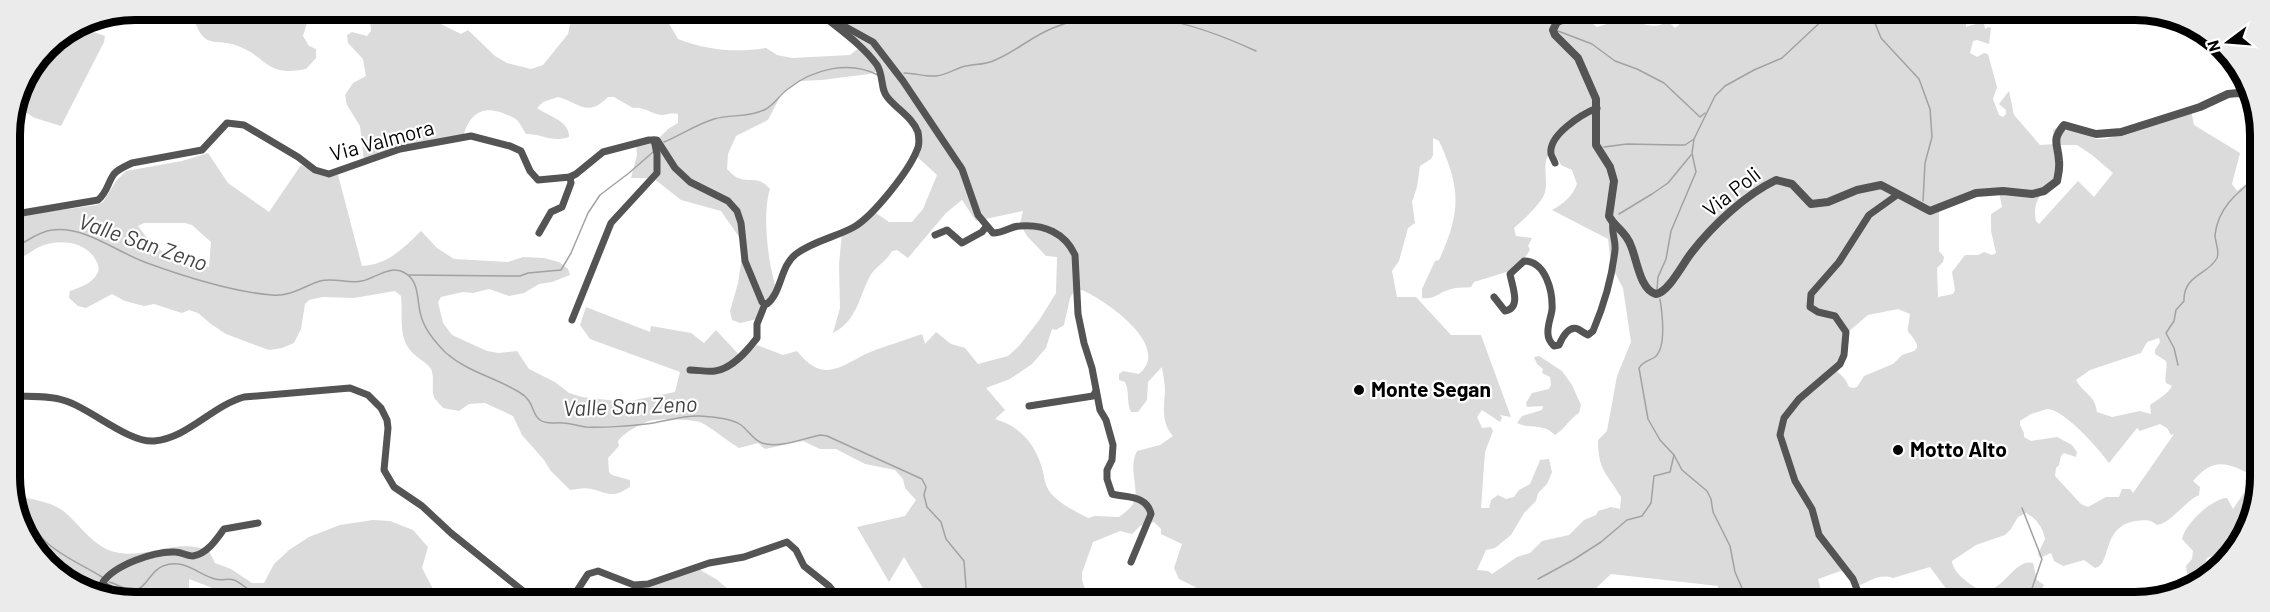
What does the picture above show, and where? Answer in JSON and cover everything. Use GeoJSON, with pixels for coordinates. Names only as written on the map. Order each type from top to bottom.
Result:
{"type":"FeatureCollection","features":[{"type":"Feature","properties":{"kind":"street"},"geometry":{"type":"LineString","coordinates":[[690,370],[715,371],[734,362],[743,354],[757,338],[757,324],[765,304],[770,303],[792,256],[808,246],[856,226],[870,215],[898,180],[917,151],[919,141],[917,131],[904,111],[887,98],[883,77],[877,65],[829,20]]}},
{"type":"Feature","properties":{"kind":"street"},"geometry":{"type":"LineString","coordinates":[[1494,297],[1505,311],[1511,310],[1515,305],[1515,295],[1510,274],[1524,261],[1531,261],[1542,270],[1550,288],[1552,309],[1548,334],[1554,346],[1559,345],[1565,333],[1572,329],[1588,334],[1593,331],[1610,283],[1615,235],[1609,216],[1614,181],[1610,167],[1596,145],[1594,134],[1597,108],[1592,87],[1578,57],[1555,35],[1553,30],[1557,22],[1562,20]]}},
{"type":"Feature","properties":{"kind":"street"},"geometry":{"type":"LineString","coordinates":[[838,27],[844,26],[873,42],[962,169],[978,214],[986,227],[993,233],[1003,233],[1019,225],[1037,226],[1053,230],[1072,248],[1078,283],[1078,314],[1100,410],[1106,420],[1113,445],[1112,460],[1107,470],[1109,489],[1112,494],[1141,500],[1146,503],[1151,514],[1131,562]]}},
{"type":"Feature","properties":{"kind":"street","name":"Via Poli"},"geometry":{"type":"LineString","coordinates":[[1613,223],[1621,228],[1630,241],[1646,286],[1651,293],[1656,294],[1665,290],[1692,252],[1714,228],[1761,188],[1776,180],[1792,184],[1810,204],[1828,202],[1857,190],[1881,185],[1930,211],[1976,193],[2003,191],[2032,194],[2044,191],[2057,181],[2060,162],[2055,143],[2064,125],[2082,128],[2096,134],[2121,132],[2200,107],[2228,94],[2243,94]]}},
{"type":"Feature","properties":{"kind":"street"},"geometry":{"type":"LineString","coordinates":[[1555,163],[1551,153],[1555,138],[1587,112],[1597,108]]}},
{"type":"Feature","properties":{"kind":"street","name":"Via Valmora"},"geometry":{"type":"LineString","coordinates":[[20,213],[98,200],[103,196],[114,174],[122,168],[132,163],[202,150],[227,123],[244,124],[315,170],[329,174],[400,149],[471,136],[521,151],[530,171],[538,180],[570,177]]}},
{"type":"Feature","properties":{"kind":"street"},"geometry":{"type":"LineString","coordinates":[[539,233],[551,212],[562,207],[571,183],[570,177],[603,152],[654,140],[661,144],[675,168],[690,182],[728,201],[737,211],[741,223],[745,261],[762,302],[765,304]]}},
{"type":"Feature","properties":{"kind":"street"},"geometry":{"type":"LineString","coordinates":[[572,321],[611,223],[657,173],[654,140]]}},
{"type":"Feature","properties":{"kind":"street"},"geometry":{"type":"LineString","coordinates":[[1858,592],[1853,579],[1820,535],[1812,509],[1795,481],[1780,435],[1784,418],[1799,399],[1840,364],[1844,355],[1846,332],[1835,316],[1818,312],[1810,307],[1811,294],[1839,262],[1869,215],[1897,195]]}},
{"type":"Feature","properties":{"kind":"street"},"geometry":{"type":"LineString","coordinates":[[935,235],[947,230],[962,243],[982,232],[986,227]]}},
{"type":"Feature","properties":{"kind":"street"},"geometry":{"type":"LineString","coordinates":[[20,396],[52,397],[67,401],[91,412],[135,438],[151,441],[188,429],[228,401],[244,397],[350,388],[369,395],[381,408],[387,420],[384,470],[394,487],[422,506],[451,533],[524,592]]}},
{"type":"Feature","properties":{"kind":"street"},"geometry":{"type":"LineString","coordinates":[[1029,406],[1093,396],[1096,391]]}},
{"type":"Feature","properties":{"kind":"street"},"geometry":{"type":"LineString","coordinates":[[113,590],[105,586],[104,579],[124,565],[152,555],[175,552],[194,556],[206,550],[224,529],[258,523]]}},
{"type":"Feature","properties":{"kind":"street"},"geometry":{"type":"LineString","coordinates":[[576,592],[588,574],[598,572],[634,585],[648,584],[702,565],[744,557],[787,543],[796,550],[804,566],[834,592]]}},
{"type":"Feature","properties":{"kind":"shaded area"},"geometry":{"type":"Polygon","coordinates":[[[194,20],[306,20],[303,36],[309,46],[316,49],[316,58],[306,69],[282,70],[268,65],[238,46],[207,39],[198,30],[194,20]]]}},
{"type":"Feature","properties":{"kind":"shaded area"},"geometry":{"type":"Polygon","coordinates":[[[370,20],[434,20],[461,34],[468,30],[495,56],[507,63],[531,69],[543,65],[568,34],[571,20],[667,20],[678,39],[700,46],[721,50],[766,48],[777,55],[792,58],[850,55],[860,47],[829,20],[1587,20],[1597,27],[1627,20],[1651,26],[1668,21],[1675,28],[1679,25],[1679,20],[1966,20],[1966,27],[1976,24],[1978,20],[1988,20],[1984,23],[1985,29],[1991,28],[1989,44],[1973,41],[1970,53],[1977,57],[1984,53],[1988,54],[1997,87],[1993,99],[1999,115],[2003,117],[2006,114],[2006,110],[1999,104],[2009,91],[2014,115],[2040,145],[2055,144],[2053,130],[2063,124],[2096,139],[2106,139],[2191,110],[2194,125],[2240,153],[2232,184],[2237,191],[2250,181],[2250,474],[2222,464],[2208,468],[2193,481],[2200,487],[2199,495],[2157,525],[2145,520],[2125,524],[2112,537],[2104,560],[2095,568],[2084,560],[2063,566],[2054,561],[2051,553],[2040,558],[2038,554],[2045,539],[2044,535],[2041,527],[2026,513],[2018,517],[2005,535],[1976,545],[1952,561],[1960,575],[1984,592],[1949,592],[1930,567],[1893,578],[1879,577],[1858,586],[1846,569],[1818,579],[1821,592],[1716,592],[1718,586],[1611,574],[1592,592],[1197,592],[1195,587],[1179,579],[1174,568],[1182,544],[1161,534],[1161,529],[1154,522],[1140,526],[1132,534],[1120,531],[1093,542],[1082,573],[1086,592],[925,592],[904,557],[889,582],[857,527],[905,516],[916,500],[905,488],[903,479],[895,470],[865,464],[836,449],[820,449],[803,441],[765,449],[758,443],[739,448],[700,422],[660,419],[649,421],[628,432],[618,441],[619,446],[608,458],[609,472],[630,480],[630,487],[614,494],[586,488],[570,490],[551,471],[522,435],[513,416],[485,403],[469,404],[459,411],[443,408],[433,394],[431,369],[406,344],[402,324],[401,296],[395,291],[354,298],[323,297],[309,300],[305,304],[301,329],[294,343],[269,350],[226,334],[198,313],[189,310],[182,313],[154,304],[144,306],[125,301],[112,294],[86,308],[78,306],[69,298],[70,291],[92,280],[99,267],[89,251],[76,244],[61,242],[46,244],[20,257],[20,216],[97,205],[103,202],[116,181],[126,171],[182,161],[208,153],[228,183],[269,212],[301,165],[324,176],[338,175],[362,266],[387,259],[421,231],[437,248],[454,259],[508,262],[523,257],[544,258],[559,262],[568,269],[570,275],[539,284],[524,293],[509,296],[489,289],[441,297],[438,302],[443,323],[452,335],[487,351],[499,353],[517,351],[529,369],[555,382],[569,393],[582,397],[625,402],[675,392],[680,372],[590,339],[580,325],[586,307],[650,332],[651,326],[691,333],[704,343],[716,330],[742,358],[757,345],[783,355],[797,351],[808,362],[827,370],[922,334],[925,344],[936,332],[951,344],[965,348],[978,364],[1008,356],[1040,319],[1056,293],[1057,257],[1046,256],[1027,236],[1020,224],[1023,211],[976,221],[962,200],[946,213],[908,258],[897,250],[892,251],[870,276],[847,322],[833,333],[840,308],[839,264],[842,233],[873,211],[889,222],[912,222],[923,209],[937,175],[913,153],[918,141],[910,125],[892,105],[878,71],[869,74],[800,81],[782,93],[768,120],[736,136],[728,154],[727,169],[737,177],[762,182],[770,189],[766,212],[767,238],[776,288],[757,319],[740,323],[732,320],[730,311],[738,283],[744,244],[721,211],[681,200],[653,178],[631,178],[637,155],[636,143],[658,139],[678,123],[678,114],[659,115],[641,108],[633,108],[614,97],[608,97],[589,108],[558,97],[543,102],[537,108],[566,127],[569,137],[563,139],[526,134],[515,118],[489,110],[472,118],[463,138],[364,161],[360,126],[347,105],[345,95],[353,83],[366,76],[363,59],[348,43],[347,35],[352,32],[367,36],[371,31],[370,20]],[[1433,138],[1433,155],[1420,166],[1412,202],[1415,223],[1408,228],[1399,261],[1392,271],[1397,297],[1416,297],[1451,335],[1481,335],[1511,417],[1500,415],[1502,418],[1500,422],[1482,410],[1477,417],[1482,428],[1491,427],[1493,431],[1485,452],[1481,508],[1489,508],[1491,500],[1498,495],[1506,499],[1514,497],[1519,490],[1530,484],[1540,460],[1549,459],[1552,472],[1547,484],[1538,493],[1536,501],[1524,513],[1511,535],[1495,548],[1486,550],[1477,570],[1488,571],[1492,574],[1517,557],[1530,553],[1542,541],[1569,535],[1584,520],[1596,515],[1598,511],[1611,507],[1620,509],[1621,497],[1602,465],[1598,440],[1607,431],[1617,376],[1631,342],[1623,288],[1611,265],[1608,239],[1552,210],[1573,193],[1577,184],[1572,170],[1561,165],[1553,150],[1547,159],[1544,195],[1534,209],[1514,228],[1516,236],[1532,238],[1528,246],[1529,252],[1516,269],[1474,282],[1471,287],[1453,288],[1434,297],[1422,298],[1422,289],[1446,243],[1456,200],[1446,158],[1439,141],[1433,138]],[[2056,145],[2060,174],[2038,200],[2035,213],[2039,224],[2078,181],[2094,197],[2113,173],[2077,145],[2056,145]],[[1999,192],[1979,194],[1939,208],[1939,251],[1944,257],[1943,262],[1937,268],[1938,297],[1953,294],[1955,290],[1952,272],[1965,255],[1996,253],[1991,231],[1991,214],[2002,207],[1999,192]],[[144,223],[138,226],[152,243],[169,256],[188,264],[209,267],[211,242],[192,225],[144,223]],[[1082,290],[1074,291],[1070,298],[1064,325],[1056,330],[1052,329],[1046,348],[1032,364],[1010,379],[986,388],[1005,410],[995,419],[1012,426],[1031,444],[1039,459],[1047,487],[1054,497],[1088,518],[1119,517],[1130,508],[1135,498],[1133,465],[1137,451],[1160,445],[1173,436],[1165,421],[1165,388],[1162,367],[1148,382],[1147,400],[1138,412],[1131,412],[1125,382],[1119,380],[1119,374],[1123,371],[1139,374],[1147,363],[1148,350],[1132,325],[1119,314],[1092,295],[1082,290]],[[1898,309],[1868,315],[1848,332],[1847,346],[1835,369],[1849,387],[1853,388],[1857,387],[1864,376],[1893,364],[1902,355],[1917,348],[1917,344],[1908,331],[1910,314],[1898,309]],[[2159,338],[2147,342],[2141,353],[2090,370],[2076,380],[2092,398],[2097,412],[2112,417],[2140,411],[2151,414],[2150,405],[2170,389],[2172,386],[2166,383],[2166,361],[2155,354],[2160,342],[2159,338]],[[2047,409],[2031,414],[2020,421],[2024,437],[2031,441],[2057,437],[2072,445],[2077,452],[2076,457],[2064,453],[2061,456],[2055,476],[2081,504],[2088,507],[2106,497],[2119,497],[2122,489],[2130,489],[2133,493],[2174,434],[2171,435],[2167,428],[2160,424],[2140,431],[2137,428],[2109,463],[2081,431],[2062,415],[2047,409]]]}},
{"type":"Feature","properties":{"kind":"shaded area"},"geometry":{"type":"Polygon","coordinates":[[[87,30],[105,36],[61,126],[35,118],[22,110],[31,83],[43,64],[59,48],[83,31],[87,30]]]}},
{"type":"Feature","properties":{"kind":"shaded area"},"geometry":{"type":"Polygon","coordinates":[[[1539,356],[1562,371],[1572,385],[1581,405],[1579,413],[1555,435],[1541,427],[1517,423],[1522,416],[1542,410],[1543,406],[1527,407],[1526,403],[1532,393],[1549,389],[1551,385],[1550,377],[1542,373],[1543,369],[1534,357],[1539,356]]]}},
{"type":"Feature","properties":{"kind":"shaded area"},"geometry":{"type":"Polygon","coordinates":[[[2250,484],[2247,508],[2242,522],[2227,548],[2207,558],[2204,567],[2207,568],[2188,580],[2186,566],[2192,559],[2193,551],[2182,539],[2188,526],[2207,507],[2221,499],[2227,498],[2233,509],[2250,484]]]}},
{"type":"Feature","properties":{"kind":"shaded area"},"geometry":{"type":"Polygon","coordinates":[[[22,497],[62,510],[93,540],[107,550],[127,554],[173,547],[197,547],[209,551],[215,563],[231,569],[252,583],[264,583],[274,564],[289,550],[309,537],[340,525],[373,520],[390,521],[413,530],[428,547],[422,568],[432,592],[223,592],[189,579],[189,592],[127,592],[83,581],[64,569],[43,548],[28,522],[22,497]]]}},
{"type":"Feature","properties":{"kind":"shaded area"},"geometry":{"type":"Polygon","coordinates":[[[2027,563],[2033,563],[2037,580],[2044,585],[2040,592],[1984,592],[1998,585],[2015,569],[2027,563]]]}},
{"type":"Feature","properties":{"kind":"shaded area"},"geometry":{"type":"Polygon","coordinates":[[[695,567],[716,579],[731,592],[648,592],[648,584],[695,567]]]}},
{"type":"Feature","properties":{"kind":"waterway","name":"Valle San Zeno"},"geometry":{"type":"LineString","coordinates":[[904,73],[936,76],[962,67],[989,62],[1001,58],[1038,35],[1079,20]]}},
{"type":"Feature","properties":{"kind":"waterway","name":"Valle San Zeno"},"geometry":{"type":"LineString","coordinates":[[1165,20],[1207,31],[1256,51]]}},
{"type":"Feature","properties":{"kind":"waterway"},"geometry":{"type":"LineString","coordinates":[[1657,289],[1658,277],[1666,259],[1671,231],[1696,172],[1692,153],[1694,139],[1715,96],[1725,86],[1782,58],[1823,20]]}},
{"type":"Feature","properties":{"kind":"waterway"},"geometry":{"type":"LineString","coordinates":[[1874,20],[1881,38],[1919,79],[1930,109],[1932,137],[1925,163],[1923,201]]}},
{"type":"Feature","properties":{"kind":"waterway"},"geometry":{"type":"LineString","coordinates":[[1558,31],[1592,44],[1615,61],[1664,83],[1700,117],[1705,113]]}},
{"type":"Feature","properties":{"kind":"waterway","name":"Valle San Zeno"},"geometry":{"type":"LineString","coordinates":[[664,142],[714,119],[752,114],[764,110],[798,82],[820,72],[855,68],[878,75]]}},
{"type":"Feature","properties":{"kind":"waterway"},"geometry":{"type":"LineString","coordinates":[[1604,147],[1627,144],[1685,145],[1694,139]]}},
{"type":"Feature","properties":{"kind":"waterway","name":"Valle San Zeno"},"geometry":{"type":"LineString","coordinates":[[409,275],[520,276],[528,273],[561,270],[588,213],[600,195],[653,152]]}},
{"type":"Feature","properties":{"kind":"waterway"},"geometry":{"type":"LineString","coordinates":[[1619,214],[1668,183],[1691,155]]}},
{"type":"Feature","properties":{"kind":"waterway"},"geometry":{"type":"LineString","coordinates":[[2178,365],[2174,348],[2166,333],[2174,321],[2176,310],[2184,301],[2187,286],[2217,258],[2215,235],[2220,216],[2236,194],[2250,183]]}},
{"type":"Feature","properties":{"kind":"waterway","name":"Valle San Zeno"},"geometry":{"type":"LineString","coordinates":[[20,244],[46,231],[77,232],[147,263],[176,273],[225,287],[272,295],[291,293],[325,280],[357,282],[389,271],[400,271],[414,282],[424,324],[446,353],[472,370],[524,396],[542,422],[599,427],[646,424],[693,416],[721,418],[737,423],[756,440],[769,445],[784,444],[821,435],[827,436],[922,479],[926,487],[924,495],[927,507],[941,522],[946,539],[964,561],[967,592]]}},
{"type":"Feature","properties":{"kind":"waterway"},"geometry":{"type":"LineString","coordinates":[[1660,299],[1663,329],[1661,346],[1655,357],[1644,362],[1639,368],[1648,419],[1682,470],[1707,491],[1713,512],[1730,546],[1735,572],[1744,592]]}},
{"type":"Feature","properties":{"kind":"waterway"},"geometry":{"type":"LineString","coordinates":[[1538,579],[1601,542],[1627,520],[1642,516],[1651,503],[1654,476],[1670,472],[1674,455]]}},
{"type":"Feature","properties":{"kind":"waterway"},"geometry":{"type":"LineString","coordinates":[[2022,508],[2042,559],[2031,592]]}},
{"type":"Feature","properties":{"kind":"waterway"},"geometry":{"type":"LineString","coordinates":[[30,525],[58,552],[102,577]]}},
{"type":"Feature","properties":{"kind":"waterway"},"geometry":{"type":"LineString","coordinates":[[109,582],[136,590],[144,585],[158,569],[178,564],[208,577],[234,580],[251,592]]}},
{"type":"Feature","properties":{"kind":"place","name":"Monte Segan"},"geometry":{"type":"Point","coordinates":[1359,390]}},
{"type":"Feature","properties":{"kind":"place","name":"Motto Alto"},"geometry":{"type":"Point","coordinates":[1898,450]}}]}
